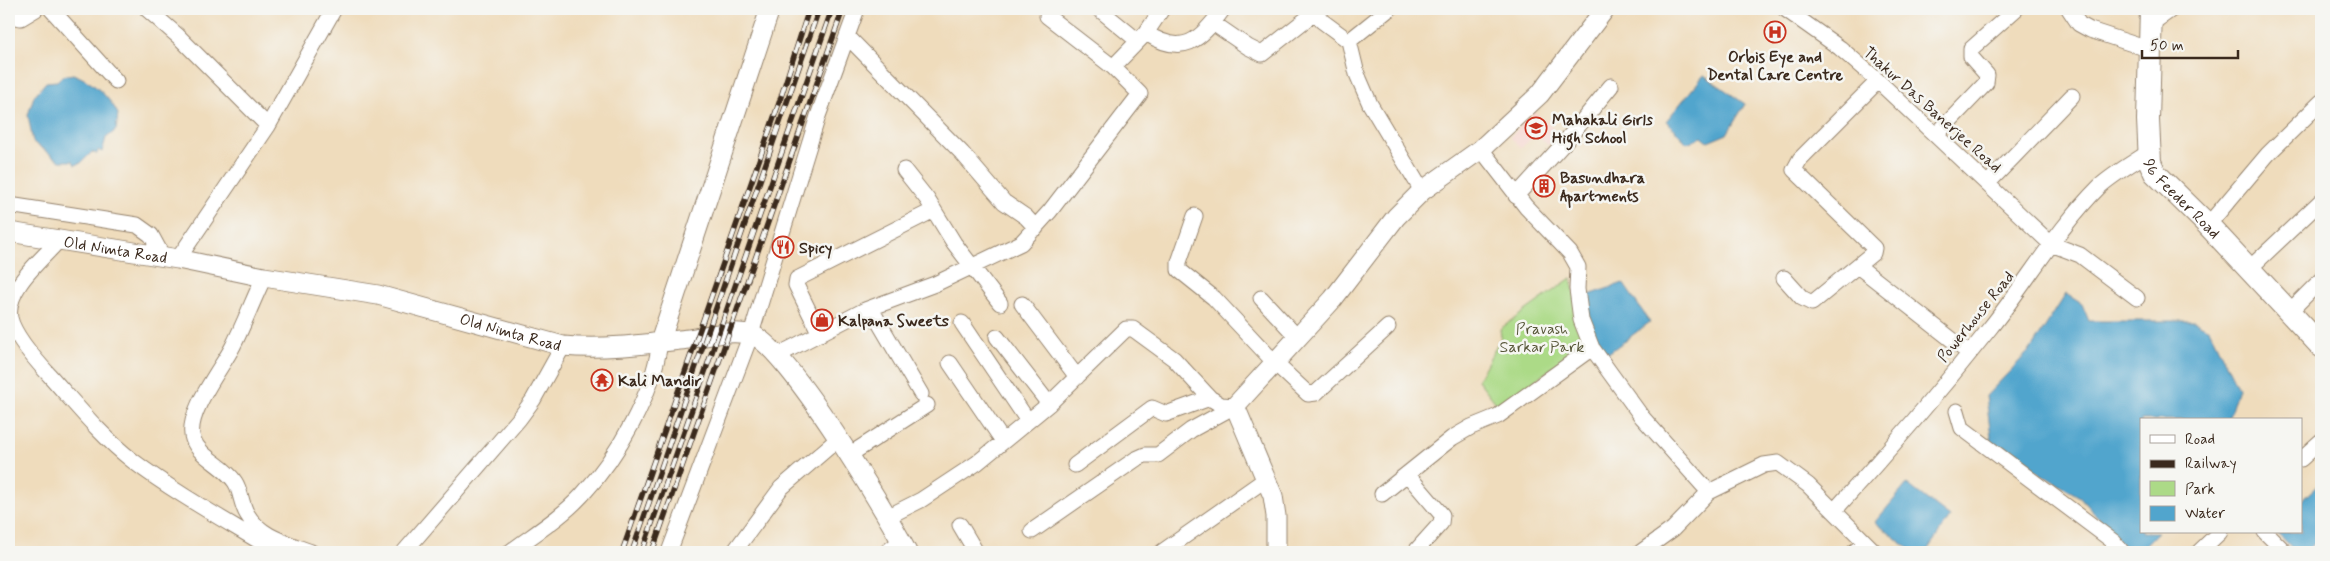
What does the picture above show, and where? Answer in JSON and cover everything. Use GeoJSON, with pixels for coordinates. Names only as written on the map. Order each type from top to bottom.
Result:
{"type":"FeatureCollection","features":[{"type":"Feature","properties":{"kind":"main road","name":"96 Feeder Road"},"geometry":{"type":"LineString","coordinates":[[2152,16],[2149,152],[2155,173],[2250,268],[2321,346]]}},
{"type":"Feature","properties":{"kind":"street"},"geometry":{"type":"LineString","coordinates":[[9,16],[21,18],[36,9]]}},
{"type":"Feature","properties":{"kind":"street"},"geometry":{"type":"LineString","coordinates":[[50,9],[116,81]]}},
{"type":"Feature","properties":{"kind":"street"},"geometry":{"type":"LineString","coordinates":[[147,9],[178,36],[268,126]]}},
{"type":"Feature","properties":{"kind":"street"},"geometry":{"type":"LineString","coordinates":[[9,205],[137,225],[150,235],[170,258],[268,126],[334,9]]}},
{"type":"Feature","properties":{"kind":"street"},"geometry":{"type":"LineString","coordinates":[[510,552],[581,496],[601,473],[645,398],[657,364],[660,342],[770,9]]}},
{"type":"Feature","properties":{"kind":"street"},"geometry":{"type":"LineString","coordinates":[[669,552],[751,334],[818,116],[856,9]]}},
{"type":"Feature","properties":{"kind":"street"},"geometry":{"type":"LineString","coordinates":[[1099,9],[1142,37],[1177,47],[1193,43],[1222,9]]}},
{"type":"Feature","properties":{"kind":"street"},"geometry":{"type":"LineString","coordinates":[[1113,68],[1142,37],[1162,9]]}},
{"type":"Feature","properties":{"kind":"street"},"geometry":{"type":"LineString","coordinates":[[1349,41],[1389,9]]}},
{"type":"Feature","properties":{"kind":"street"},"geometry":{"type":"LineString","coordinates":[[1032,531],[1136,459],[1145,455],[1158,455],[1191,430],[1235,406],[1276,364],[1333,300],[1396,217],[1422,191],[1481,149],[1540,94],[1605,9]]}},
{"type":"Feature","properties":{"kind":"street","name":"Thakur Das Banerjee Road"},"geometry":{"type":"LineString","coordinates":[[1785,9],[1840,48],[1878,81],[2051,244]]}},
{"type":"Feature","properties":{"kind":"street"},"geometry":{"type":"LineString","coordinates":[[1936,135],[1986,83],[1987,75],[1971,57],[1971,49],[2016,9]]}},
{"type":"Feature","properties":{"kind":"street"},"geometry":{"type":"LineString","coordinates":[[2070,9],[2079,24],[2090,30],[2151,50]]}},
{"type":"Feature","properties":{"kind":"street"},"geometry":{"type":"LineString","coordinates":[[2152,16],[2172,9]]}},
{"type":"Feature","properties":{"kind":"street"},"geometry":{"type":"LineString","coordinates":[[1212,23],[1248,48],[1262,54],[1313,11],[1349,41],[1357,74],[1370,104],[1422,191]]}},
{"type":"Feature","properties":{"kind":"street"},"geometry":{"type":"LineString","coordinates":[[778,355],[871,308],[927,287],[1011,249],[1020,244],[1036,228],[1140,94],[1113,68],[1047,16]]}},
{"type":"Feature","properties":{"kind":"street"},"geometry":{"type":"LineString","coordinates":[[847,36],[962,152],[1004,202],[1026,217],[1036,228]]}},
{"type":"Feature","properties":{"kind":"street"},"geometry":{"type":"LineString","coordinates":[[1784,278],[1802,298],[1812,303],[1873,253],[1874,248],[1794,170],[1800,159],[1878,81]]}},
{"type":"Feature","properties":{"kind":"street"},"geometry":{"type":"LineString","coordinates":[[1516,196],[1565,142],[1611,86]]}},
{"type":"Feature","properties":{"kind":"street"},"geometry":{"type":"LineString","coordinates":[[1988,183],[2072,96]]}},
{"type":"Feature","properties":{"kind":"street"},"geometry":{"type":"LineString","coordinates":[[2208,225],[2268,154],[2321,102]]}},
{"type":"Feature","properties":{"kind":"street"},"geometry":{"type":"LineString","coordinates":[[1481,149],[1516,196],[1570,253],[1578,267],[1577,289],[1581,320],[1592,348],[1642,416],[1709,492]]}},
{"type":"Feature","properties":{"kind":"street","name":"Powerhouse Road"},"geometry":{"type":"LineString","coordinates":[[1834,511],[1903,435],[2041,261],[2051,244],[2100,186],[2149,152]]}},
{"type":"Feature","properties":{"kind":"street"},"geometry":{"type":"LineString","coordinates":[[904,170],[934,210],[954,243],[973,265],[1000,303]]}},
{"type":"Feature","properties":{"kind":"street"},"geometry":{"type":"LineString","coordinates":[[2250,268],[2321,201]]}},
{"type":"Feature","properties":{"kind":"street"},"geometry":{"type":"LineString","coordinates":[[820,334],[796,285],[797,279],[934,210]]}},
{"type":"Feature","properties":{"kind":"street"},"geometry":{"type":"LineString","coordinates":[[1196,216],[1179,262],[1179,270],[1214,298],[1304,392],[1312,395],[1388,328]]}},
{"type":"Feature","properties":{"kind":"street","name":"Old Nimta Road"},"geometry":{"type":"LineString","coordinates":[[9,232],[170,258],[264,277],[378,296],[563,346],[588,349],[614,348],[729,334],[751,334]]}},
{"type":"Feature","properties":{"kind":"street"},"geometry":{"type":"LineString","coordinates":[[59,240],[21,283],[11,307],[13,325],[38,362],[105,437],[133,461],[277,552]]}},
{"type":"Feature","properties":{"kind":"street"},"geometry":{"type":"LineString","coordinates":[[2051,244],[2080,255],[2136,298]]}},
{"type":"Feature","properties":{"kind":"street"},"geometry":{"type":"LineString","coordinates":[[1858,267],[1969,352]]}},
{"type":"Feature","properties":{"kind":"street"},"geometry":{"type":"LineString","coordinates":[[264,277],[233,346],[198,407],[191,426],[192,437],[204,454],[226,471],[236,483],[244,509],[256,526],[268,535],[311,552]]}},
{"type":"Feature","properties":{"kind":"street"},"geometry":{"type":"LineString","coordinates":[[2290,311],[2321,280]]}},
{"type":"Feature","properties":{"kind":"street"},"geometry":{"type":"LineString","coordinates":[[1261,298],[1298,338]]}},
{"type":"Feature","properties":{"kind":"street"},"geometry":{"type":"LineString","coordinates":[[1022,304],[1077,377]]}},
{"type":"Feature","properties":{"kind":"street"},"geometry":{"type":"LineString","coordinates":[[849,455],[924,399],[871,308]]}},
{"type":"Feature","properties":{"kind":"street"},"geometry":{"type":"LineString","coordinates":[[962,323],[1028,421]]}},
{"type":"Feature","properties":{"kind":"street"},"geometry":{"type":"LineString","coordinates":[[887,517],[942,486],[977,463],[1049,404],[1124,331],[1133,329],[1174,359],[1210,398],[1222,405],[1235,406]]}},
{"type":"Feature","properties":{"kind":"street"},"geometry":{"type":"LineString","coordinates":[[751,334],[770,345],[838,439],[887,517],[899,548]]}},
{"type":"Feature","properties":{"kind":"street"},"geometry":{"type":"LineString","coordinates":[[997,337],[1049,404]]}},
{"type":"Feature","properties":{"kind":"street"},"geometry":{"type":"LineString","coordinates":[[404,552],[524,412],[533,400],[563,346]]}},
{"type":"Feature","properties":{"kind":"street"},"geometry":{"type":"LineString","coordinates":[[1382,494],[1452,438],[1471,427],[1498,416],[1592,348]]}},
{"type":"Feature","properties":{"kind":"street"},"geometry":{"type":"LineString","coordinates":[[950,363],[1003,441]]}},
{"type":"Feature","properties":{"kind":"street"},"geometry":{"type":"LineString","coordinates":[[1075,465],[1152,408],[1166,414],[1210,398]]}},
{"type":"Feature","properties":{"kind":"street"},"geometry":{"type":"LineString","coordinates":[[1235,406],[1273,496],[1276,516],[1276,552]]}},
{"type":"Feature","properties":{"kind":"street"},"geometry":{"type":"LineString","coordinates":[[1957,411],[1962,428],[2114,542],[2122,552]]}},
{"type":"Feature","properties":{"kind":"street"},"geometry":{"type":"LineString","coordinates":[[734,552],[781,488],[838,439]]}},
{"type":"Feature","properties":{"kind":"street"},"geometry":{"type":"LineString","coordinates":[[2302,458],[2321,440]]}},
{"type":"Feature","properties":{"kind":"street"},"geometry":{"type":"LineString","coordinates":[[1641,552],[1673,530],[1709,492],[1764,465],[1778,463],[1808,486],[1834,511],[1865,549]]}},
{"type":"Feature","properties":{"kind":"street"},"geometry":{"type":"LineString","coordinates":[[1407,474],[1442,515],[1441,523],[1415,552]]}},
{"type":"Feature","properties":{"kind":"street"},"geometry":{"type":"LineString","coordinates":[[1162,552],[1266,479]]}},
{"type":"Feature","properties":{"kind":"street"},"geometry":{"type":"LineString","coordinates":[[960,525],[976,552]]}},
{"type":"Feature","properties":{"kind":"street"},"geometry":{"type":"LineString","coordinates":[[2199,552],[2218,534]]}},
{"type":"Feature","properties":{"kind":"street"},"geometry":{"type":"LineString","coordinates":[[2267,534],[2284,552]]}},
{"type":"Feature","properties":{"kind":"shaded area","name":"Mahakali Girls High School"},"geometry":{"type":"Polygon","coordinates":[[[1535,112],[1559,134],[1548,145],[1536,134],[1521,148],[1510,137],[1535,112]]]}},
{"type":"Feature","properties":{"kind":"green space","name":"Pravash Sarkar Park"},"geometry":{"type":"Polygon","coordinates":[[[1571,278],[1586,343],[1499,407],[1478,380],[1501,337],[1500,329],[1571,278]]]}},
{"type":"Feature","properties":{"kind":"water"},"geometry":{"type":"Polygon","coordinates":[[[73,74],[86,80],[99,90],[110,101],[118,114],[116,130],[106,138],[102,152],[98,150],[97,154],[92,152],[81,163],[75,165],[73,161],[60,161],[33,142],[28,115],[34,96],[46,82],[57,81],[62,76],[73,74]]]}},
{"type":"Feature","properties":{"kind":"water"},"geometry":{"type":"Polygon","coordinates":[[[1704,75],[1745,104],[1727,134],[1708,142],[1702,137],[1687,143],[1666,121],[1704,75]]]}},
{"type":"Feature","properties":{"kind":"water"},"geometry":{"type":"Polygon","coordinates":[[[1623,283],[1650,322],[1603,357],[1575,300],[1623,283]]]}},
{"type":"Feature","properties":{"kind":"water"},"geometry":{"type":"Polygon","coordinates":[[[2066,294],[2082,304],[2089,321],[2194,321],[2209,329],[2238,388],[2229,418],[2140,418],[2140,534],[2156,534],[2138,552],[2129,552],[2080,497],[1992,445],[1986,396],[2031,349],[2066,294]]]}},
{"type":"Feature","properties":{"kind":"water"},"geometry":{"type":"Polygon","coordinates":[[[2321,482],[2321,537],[2306,552],[2296,552],[2279,534],[2302,534],[2302,500],[2321,482]]]}},
{"type":"Feature","properties":{"kind":"water"},"geometry":{"type":"Polygon","coordinates":[[[1907,484],[1950,517],[1926,552],[1913,552],[1875,522],[1907,484]]]}},
{"type":"Feature","properties":{"kind":"railway"},"geometry":{"type":"LineString","coordinates":[[622,552],[778,106],[809,9]]}},
{"type":"Feature","properties":{"kind":"railway"},"geometry":{"type":"LineString","coordinates":[[632,552],[819,9]]}},
{"type":"Feature","properties":{"kind":"railway"},"geometry":{"type":"LineString","coordinates":[[642,552],[832,9]]}},
{"type":"Feature","properties":{"kind":"railway"},"geometry":{"type":"LineString","coordinates":[[652,552],[843,9]]}},
{"type":"Feature","properties":{"kind":"place","name":"Orbis Eye and Dental Care Centre"},"geometry":{"type":"Point","coordinates":[1775,32]}},
{"type":"Feature","properties":{"kind":"place","name":"Mahakali Girls High School"},"geometry":{"type":"Point","coordinates":[1536,128]}},
{"type":"Feature","properties":{"kind":"place","name":"Basundhara Apartments"},"geometry":{"type":"Point","coordinates":[1544,186]}},
{"type":"Feature","properties":{"kind":"place","name":"Spicy"},"geometry":{"type":"Point","coordinates":[783,247]}},
{"type":"Feature","properties":{"kind":"place","name":"Kalpana Sweets"},"geometry":{"type":"Point","coordinates":[822,320]}},
{"type":"Feature","properties":{"kind":"place","name":"Kali Mandir"},"geometry":{"type":"Point","coordinates":[602,380]}}]}
